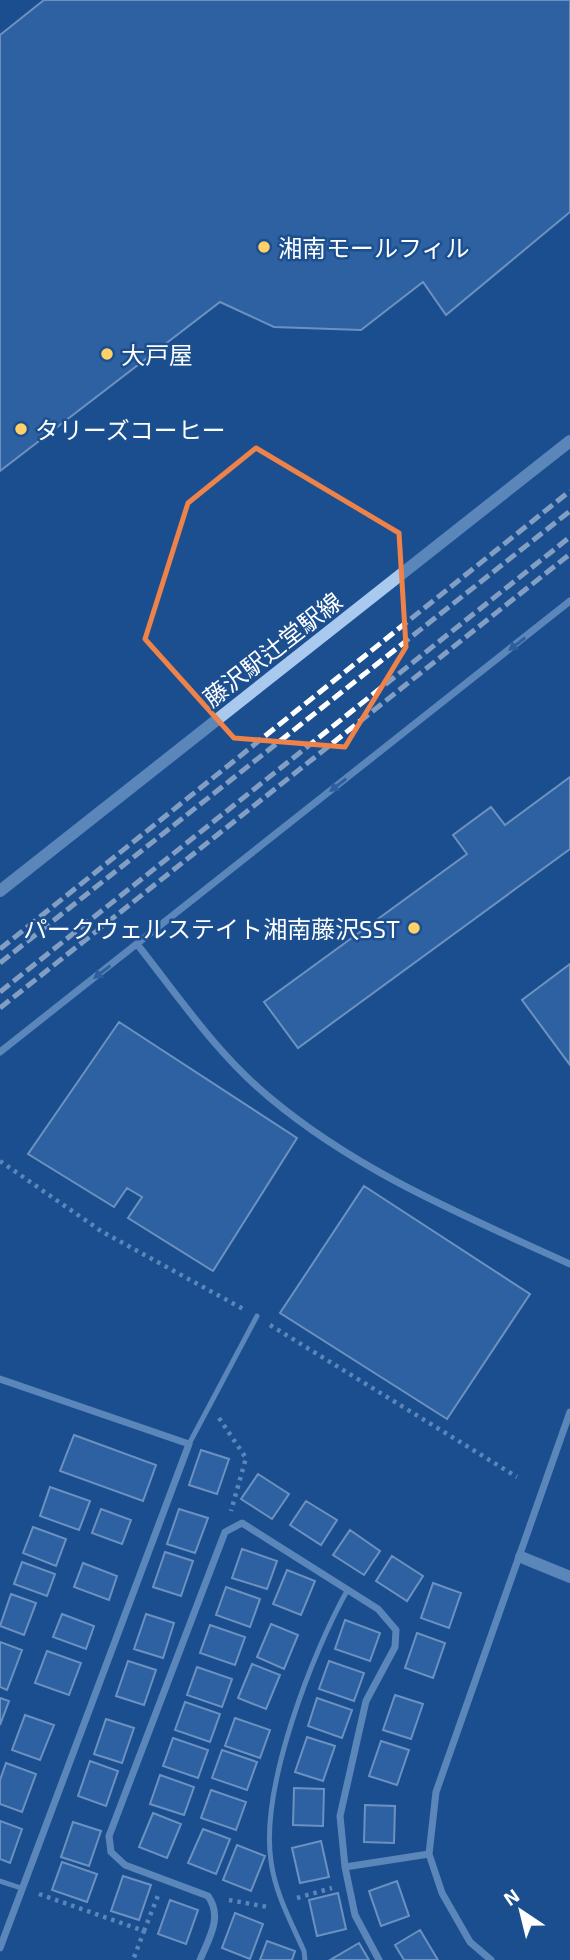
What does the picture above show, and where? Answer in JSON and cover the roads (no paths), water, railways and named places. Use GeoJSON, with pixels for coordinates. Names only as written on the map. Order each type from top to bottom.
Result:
{"type":"FeatureCollection","features":[{"type":"Feature","properties":{"kind":"street","name":"藤沢駅辻堂駅線"},"geometry":{"type":"LineString","coordinates":[[0,891],[570,441]]}},
{"type":"Feature","properties":{"kind":"street"},"geometry":{"type":"LineString","coordinates":[[0,1052],[570,601]]}},
{"type":"Feature","properties":{"kind":"street"},"geometry":{"type":"LineString","coordinates":[[137,944],[224,1053],[267,1096],[321,1137],[380,1174],[570,1264]]}},
{"type":"Feature","properties":{"kind":"street"},"geometry":{"type":"LineString","coordinates":[[0,1378],[189,1444],[0,1948]]}},
{"type":"Feature","properties":{"kind":"street"},"geometry":{"type":"LineString","coordinates":[[491,1960],[470,1942],[442,1894],[429,1854],[436,1792],[570,1412]]}},
{"type":"Feature","properties":{"kind":"street"},"geometry":{"type":"LineString","coordinates":[[200,1960],[216,1919],[215,1905],[208,1896],[125,1865],[111,1852],[109,1836],[225,1532],[242,1523],[377,1609],[396,1630],[395,1647],[366,1701],[340,1816],[345,1867],[355,1915],[379,1960]]}},
{"type":"Feature","properties":{"kind":"street"},"geometry":{"type":"LineString","coordinates":[[521,1557],[570,1577]]}},
{"type":"Feature","properties":{"kind":"street"},"geometry":{"type":"LineString","coordinates":[[345,1867],[429,1854]]}},
{"type":"Feature","properties":{"kind":"lane"},"geometry":{"type":"LineString","coordinates":[[189,1444],[257,1316]]}},
{"type":"Feature","properties":{"kind":"lane"},"geometry":{"type":"LineString","coordinates":[[305,1960],[304,1951],[275,1881],[270,1859],[271,1814],[284,1755],[304,1686],[325,1631],[348,1589]]}},
{"type":"Feature","properties":{"kind":"lane"},"geometry":{"type":"LineString","coordinates":[[0,1881],[22,1888]]}},
{"type":"Feature","properties":{"kind":"railway"},"geometry":{"type":"LineString","coordinates":[[0,949],[570,491]]}},
{"type":"Feature","properties":{"kind":"railway"},"geometry":{"type":"LineString","coordinates":[[0,963],[570,511]]}},
{"type":"Feature","properties":{"kind":"railway"},"geometry":{"type":"LineString","coordinates":[[0,992],[570,537]]}},
{"type":"Feature","properties":{"kind":"railway"},"geometry":{"type":"LineString","coordinates":[[0,1008],[570,554]]}},
{"type":"Feature","properties":{"kind":"place","name":"湘南モールフィル"},"geometry":{"type":"Point","coordinates":[264,247]}},
{"type":"Feature","properties":{"kind":"place","name":"大戸屋"},"geometry":{"type":"Point","coordinates":[107,354]}},
{"type":"Feature","properties":{"kind":"place","name":"タリーズコーヒー"},"geometry":{"type":"Point","coordinates":[21,429]}},
{"type":"Feature","properties":{"kind":"place","name":"パークウェルステイト湘南藤沢SST"},"geometry":{"type":"Point","coordinates":[414,928]}}]}
